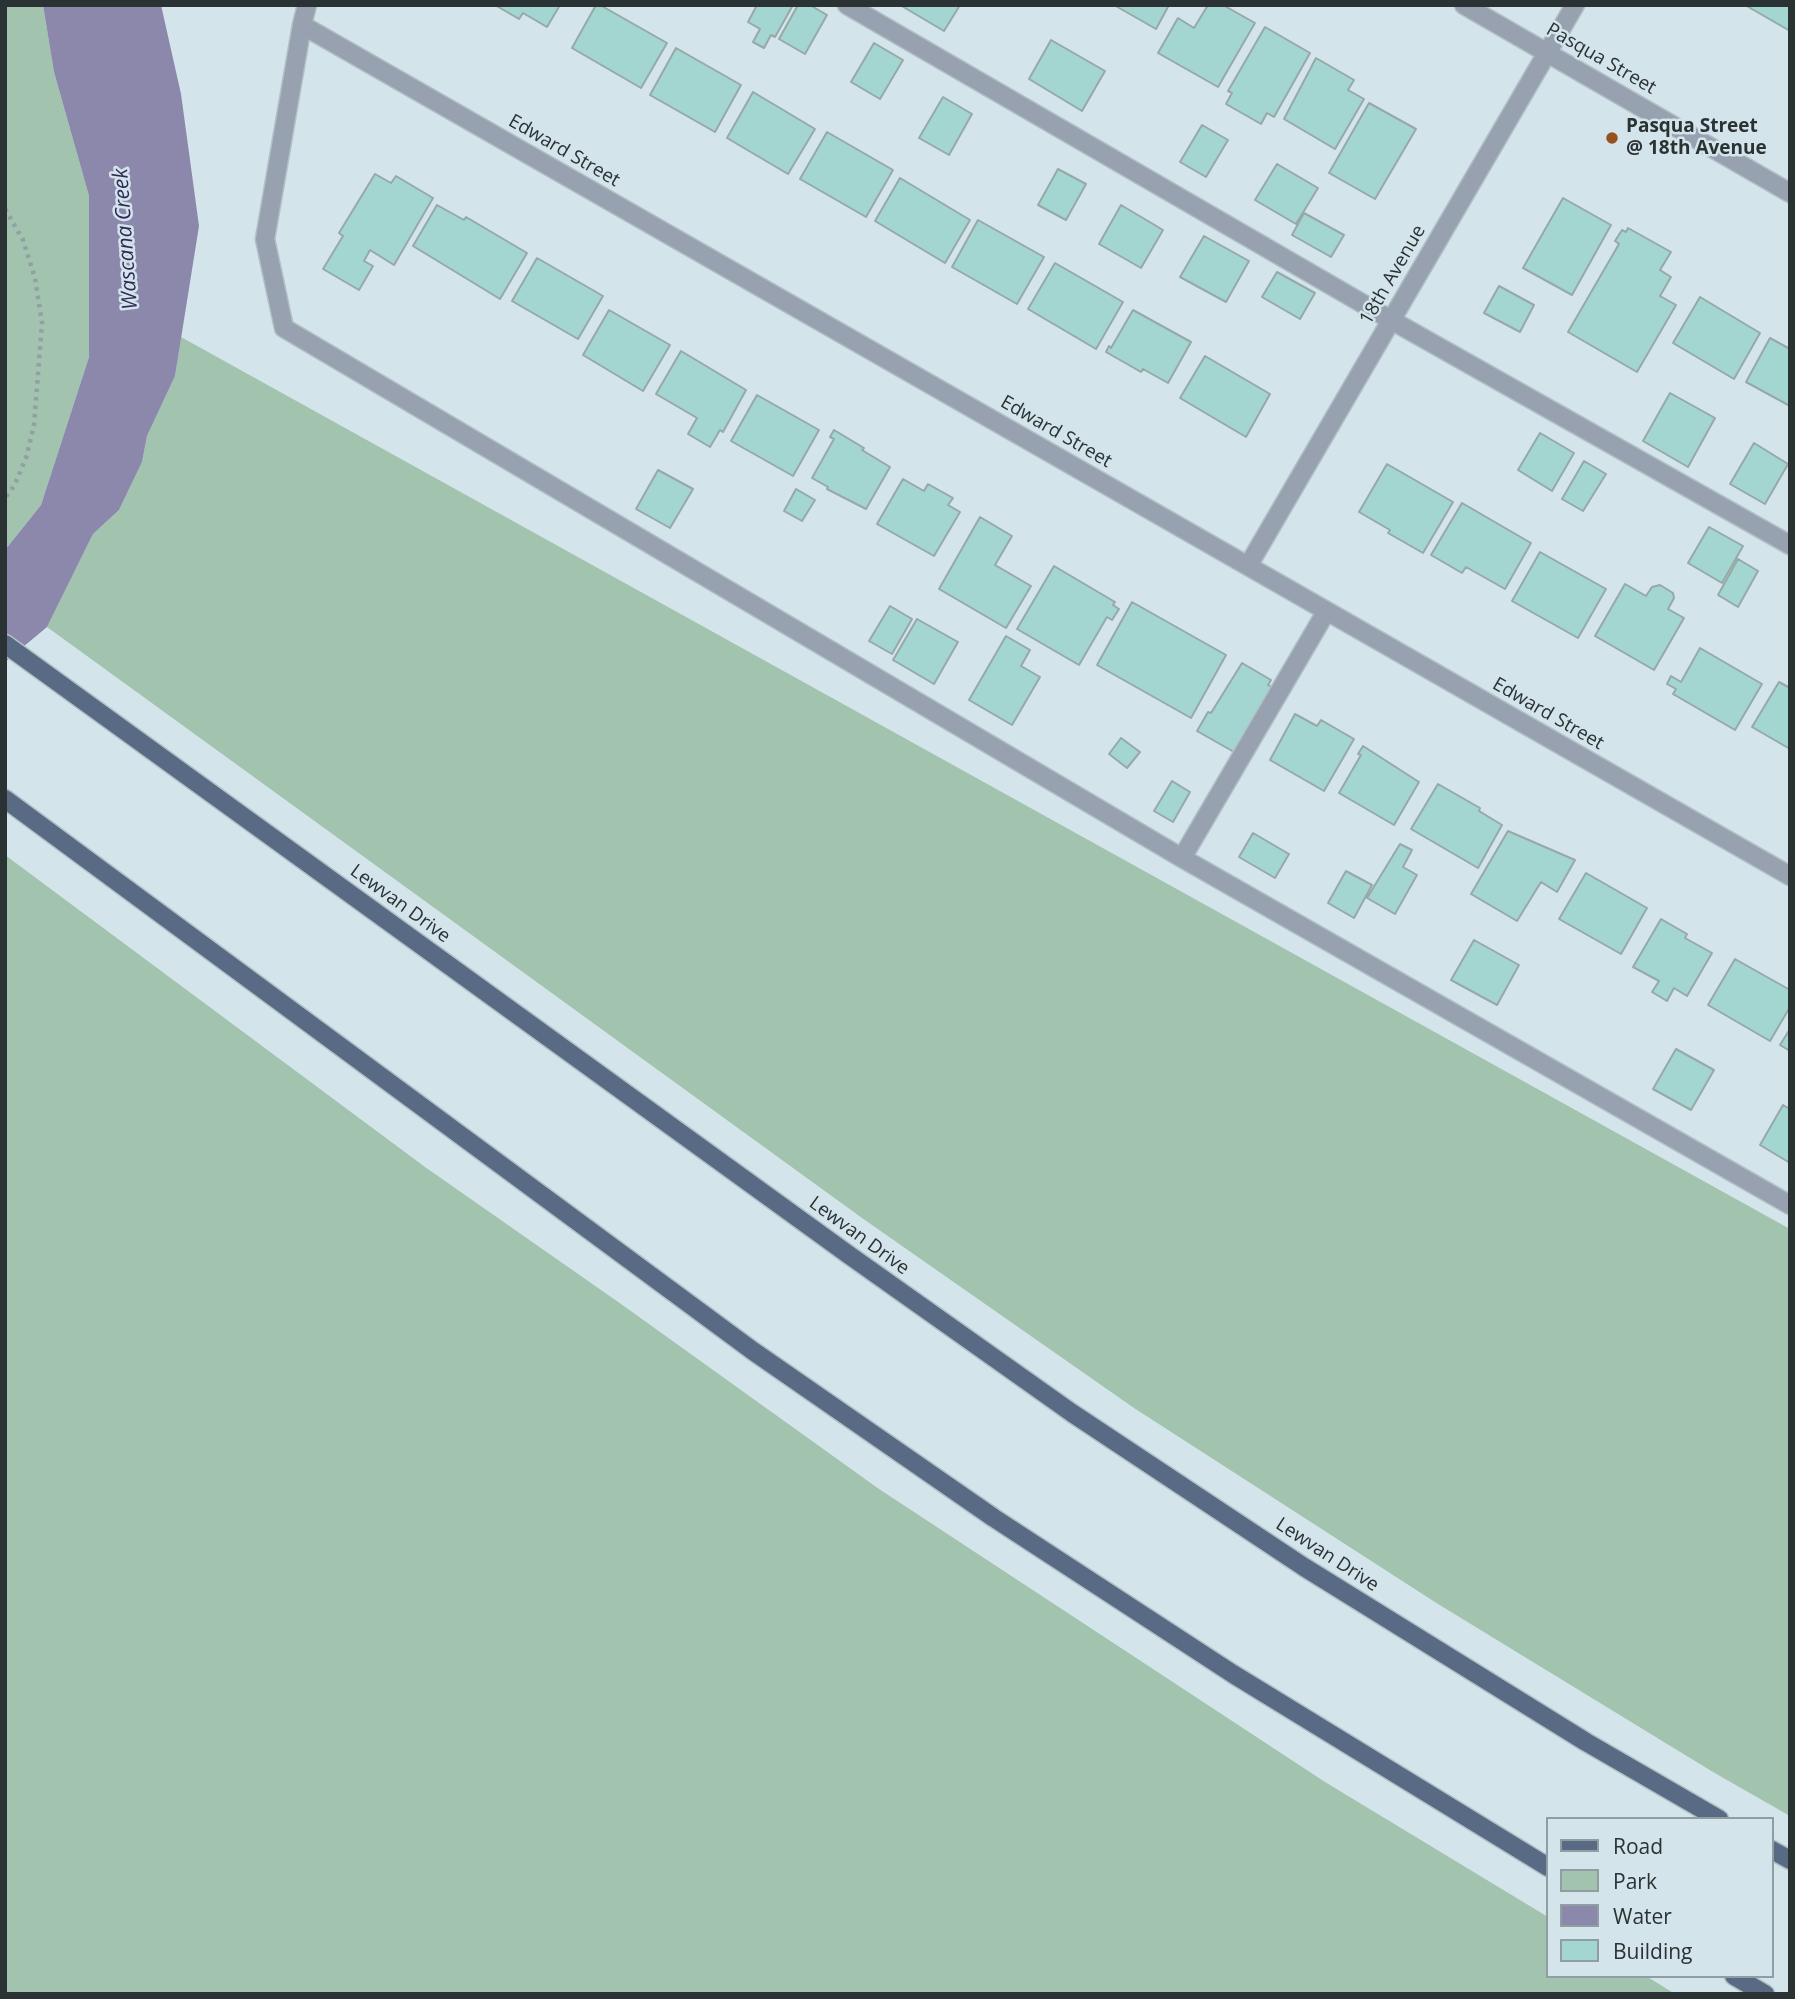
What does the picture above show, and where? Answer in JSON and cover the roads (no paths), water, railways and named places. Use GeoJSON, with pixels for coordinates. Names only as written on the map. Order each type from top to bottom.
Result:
{"type":"FeatureCollection","features":[{"type":"Feature","properties":{"kind":"main road","name":"Lewvan Drive"},"geometry":{"type":"LineString","coordinates":[[5,644],[1072,1413],[1304,1567],[1586,1742],[1716,1817]]}},
{"type":"Feature","properties":{"kind":"main road"},"geometry":{"type":"LineString","coordinates":[[8,801],[787,1375],[995,1518],[1221,1667],[1546,1866]]}},
{"type":"Feature","properties":{"kind":"main road"},"geometry":{"type":"LineString","coordinates":[[1774,1851],[1790,1860]]}},
{"type":"Feature","properties":{"kind":"main road"},"geometry":{"type":"LineString","coordinates":[[1737,1978],[1765,1994]]}},
{"type":"Feature","properties":{"kind":"street"},"geometry":{"type":"LineString","coordinates":[[307,5],[265,240],[284,328],[1182,858],[1790,1206]]}},
{"type":"Feature","properties":{"kind":"street"},"geometry":{"type":"LineString","coordinates":[[847,5],[1391,320],[1790,545]]}},
{"type":"Feature","properties":{"kind":"street","name":"Pasqua Street"},"geometry":{"type":"LineString","coordinates":[[1464,5],[1790,192]]}},
{"type":"Feature","properties":{"kind":"street","name":"18th Avenue"},"geometry":{"type":"LineString","coordinates":[[1248,566],[1575,5]]}},
{"type":"Feature","properties":{"kind":"street","name":"Edward Street"},"geometry":{"type":"LineString","coordinates":[[302,25],[1790,876]]}},
{"type":"Feature","properties":{"kind":"street"},"geometry":{"type":"LineString","coordinates":[[1182,858],[1325,612]]}},
{"type":"Feature","properties":{"kind":"water","name":"Wascana Creek"},"geometry":{"type":"Polygon","coordinates":[[[43,5],[161,5],[181,94],[199,226],[175,376],[147,436],[142,462],[119,510],[93,534],[47,627],[5,662],[5,550],[41,505],[89,357],[89,196],[54,72],[43,5]]]}},
{"type":"Feature","properties":{"kind":"place","name":"Pasqua Street @ 18th Avenue"},"geometry":{"type":"Point","coordinates":[1612,138]}}]}
